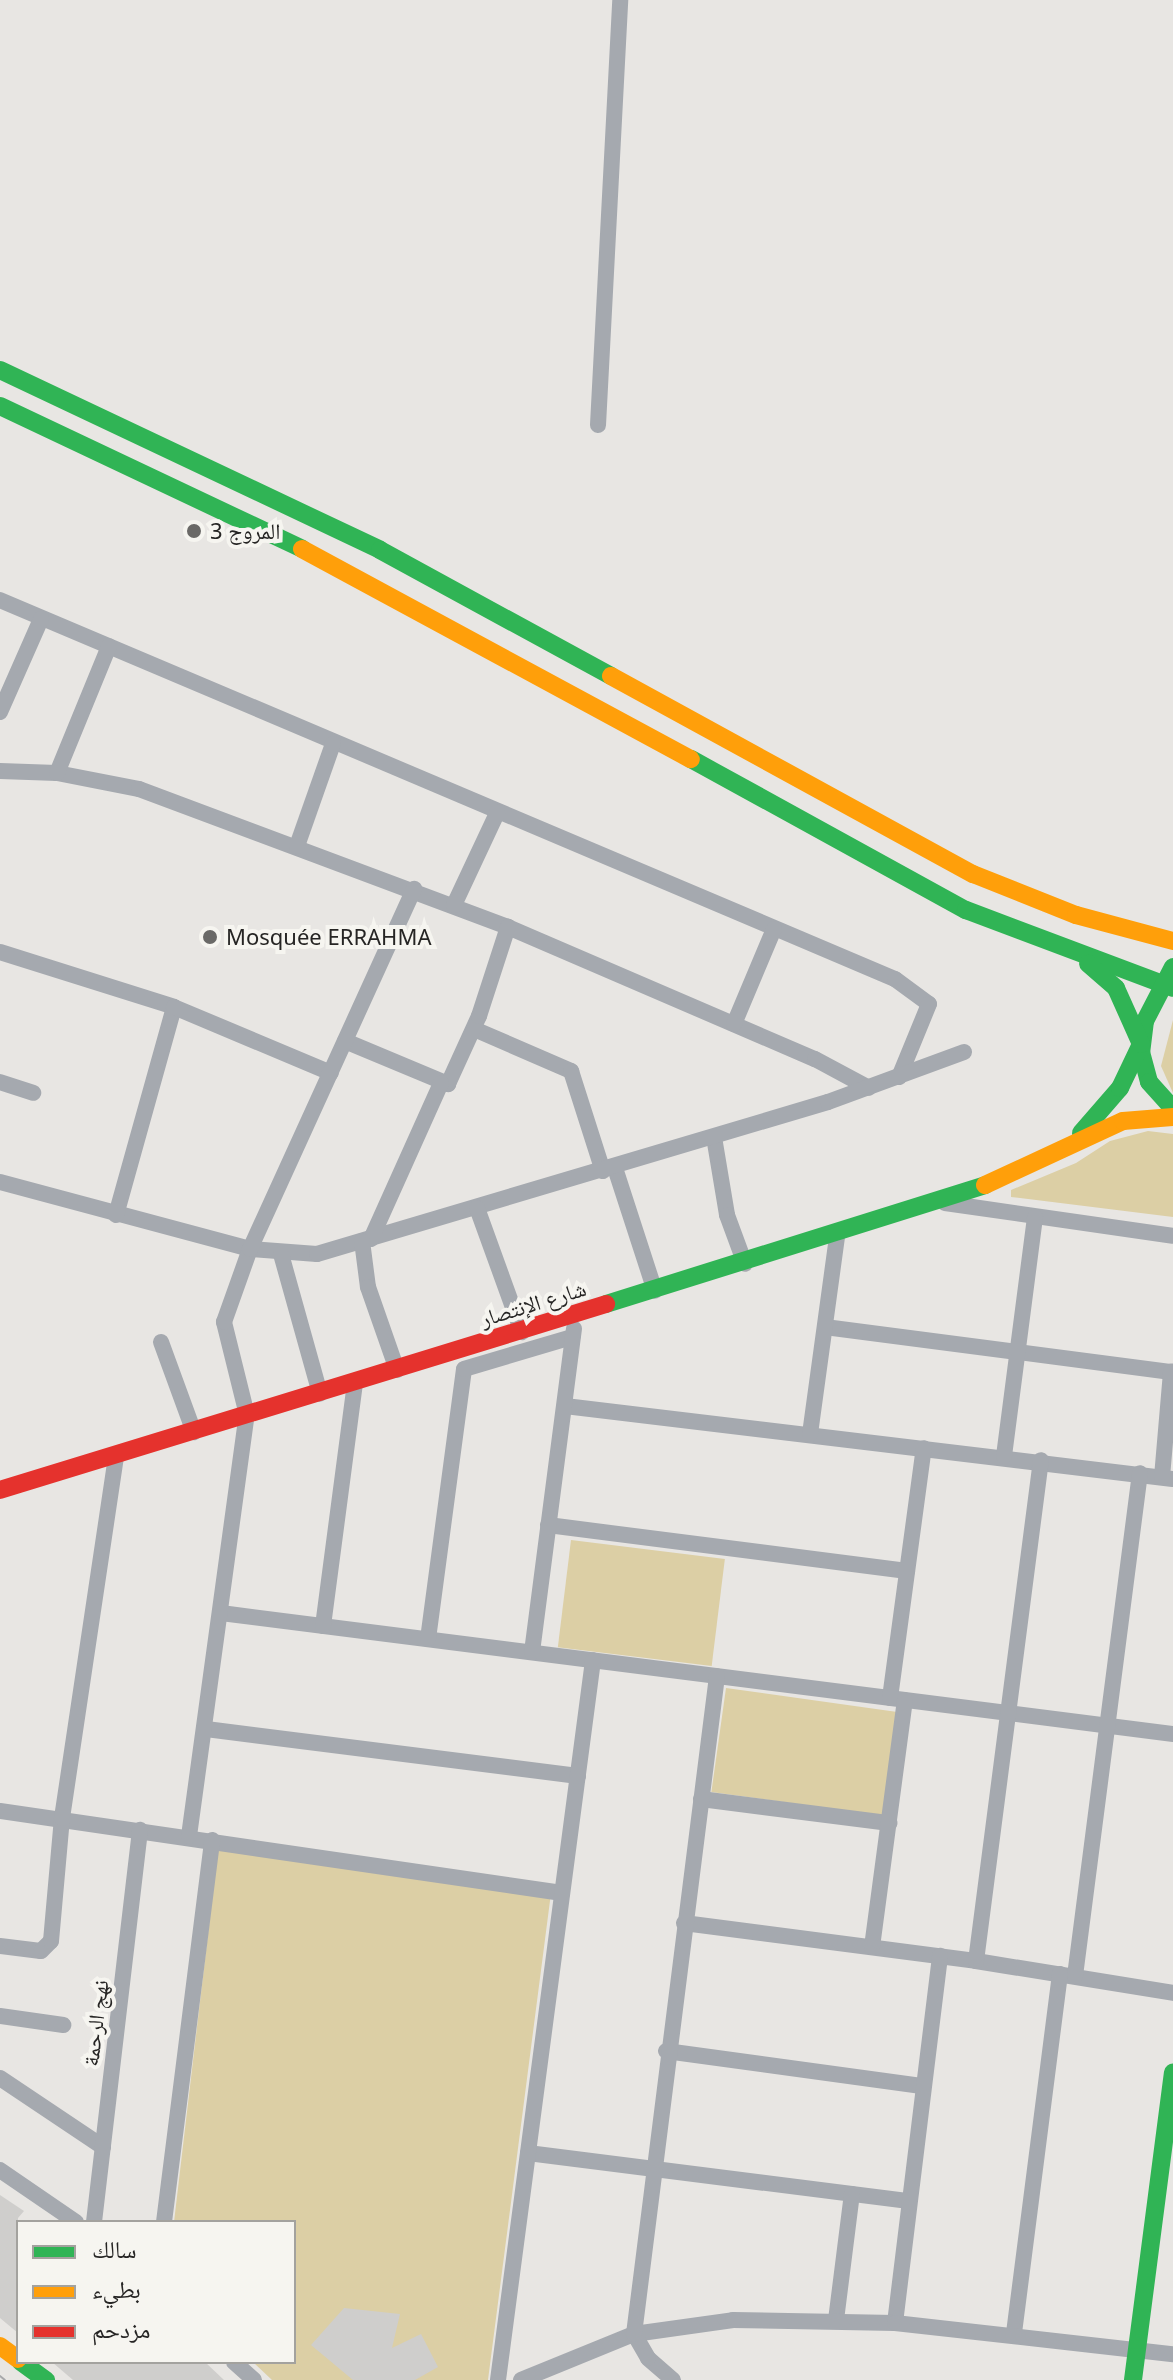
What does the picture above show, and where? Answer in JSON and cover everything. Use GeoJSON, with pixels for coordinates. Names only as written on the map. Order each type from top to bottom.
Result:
{"type":"FeatureCollection","features":[{"type":"Feature","properties":{"kind":"main road"},"geometry":{"type":"LineString","coordinates":[[0,370],[380,550],[973,874],[1076,915],[1173,941]]}},
{"type":"Feature","properties":{"kind":"main road"},"geometry":{"type":"LineString","coordinates":[[0,406],[358,575],[966,910],[1167,986]]}},
{"type":"Feature","properties":{"kind":"main road"},"geometry":{"type":"LineString","coordinates":[[1073,952],[1116,988],[1141,1044],[1149,1082],[1173,1109]]}},
{"type":"Feature","properties":{"kind":"main road"},"geometry":{"type":"LineString","coordinates":[[1073,1143],[1120,1088],[1173,967]]}},
{"type":"Feature","properties":{"kind":"main road"},"geometry":{"type":"LineString","coordinates":[[1073,1143],[1123,1121],[1173,1117]]}},
{"type":"Feature","properties":{"kind":"main road","name":"شارع الإنتصار"},"geometry":{"type":"LineString","coordinates":[[0,1490],[837,1236],[1024,1171],[1073,1143]]}},
{"type":"Feature","properties":{"kind":"main road"},"geometry":{"type":"LineString","coordinates":[[1133,2380],[1168,2154],[1173,2073]]}},
{"type":"Feature","properties":{"kind":"main road"},"geometry":{"type":"LineString","coordinates":[[24,2364],[46,2380]]}},
{"type":"Feature","properties":{"kind":"street"},"geometry":{"type":"LineString","coordinates":[[598,425],[620,0]]}},
{"type":"Feature","properties":{"kind":"street"},"geometry":{"type":"LineString","coordinates":[[0,600],[921,994],[929,1004],[927,1019],[899,1077]]}},
{"type":"Feature","properties":{"kind":"street"},"geometry":{"type":"LineString","coordinates":[[0,712],[41,619]]}},
{"type":"Feature","properties":{"kind":"street"},"geometry":{"type":"LineString","coordinates":[[57,773],[109,646]]}},
{"type":"Feature","properties":{"kind":"street"},"geometry":{"type":"LineString","coordinates":[[297,846],[333,744]]}},
{"type":"Feature","properties":{"kind":"street"},"geometry":{"type":"LineString","coordinates":[[0,771],[57,773],[139,789],[297,846],[508,927],[734,1024],[869,1088]]}},
{"type":"Feature","properties":{"kind":"street"},"geometry":{"type":"LineString","coordinates":[[454,905],[497,813]]}},
{"type":"Feature","properties":{"kind":"street"},"geometry":{"type":"LineString","coordinates":[[189,1836],[247,1415],[224,1322],[250,1249],[414,889]]}},
{"type":"Feature","properties":{"kind":"street"},"geometry":{"type":"LineString","coordinates":[[345,1041],[448,1084],[456,1073],[474,1029],[508,927]]}},
{"type":"Feature","properties":{"kind":"street"},"geometry":{"type":"LineString","coordinates":[[734,1024],[774,929]]}},
{"type":"Feature","properties":{"kind":"street"},"geometry":{"type":"LineString","coordinates":[[0,952],[174,1007],[331,1073]]}},
{"type":"Feature","properties":{"kind":"street"},"geometry":{"type":"LineString","coordinates":[[116,1215],[174,1007]]}},
{"type":"Feature","properties":{"kind":"street"},"geometry":{"type":"LineString","coordinates":[[474,1029],[571,1071],[655,1291]]}},
{"type":"Feature","properties":{"kind":"street"},"geometry":{"type":"LineString","coordinates":[[0,1182],[250,1249],[281,1254],[317,1254],[609,1170],[869,1088],[964,1052]]}},
{"type":"Feature","properties":{"kind":"street"},"geometry":{"type":"LineString","coordinates":[[0,1082],[33,1093]]}},
{"type":"Feature","properties":{"kind":"street"},"geometry":{"type":"LineString","coordinates":[[397,1370],[368,1287],[366,1240],[441,1083]]}},
{"type":"Feature","properties":{"kind":"street"},"geometry":{"type":"LineString","coordinates":[[714,1137],[727,1215],[745,1264]]}},
{"type":"Feature","properties":{"kind":"street"},"geometry":{"type":"LineString","coordinates":[[940,1202],[1173,1236]]}},
{"type":"Feature","properties":{"kind":"street"},"geometry":{"type":"LineString","coordinates":[[477,1208],[522,1332]]}},
{"type":"Feature","properties":{"kind":"street"},"geometry":{"type":"LineString","coordinates":[[1004,1456],[1035,1217]]}},
{"type":"Feature","properties":{"kind":"street"},"geometry":{"type":"LineString","coordinates":[[810,1434],[837,1236]]}},
{"type":"Feature","properties":{"kind":"street"},"geometry":{"type":"LineString","coordinates":[[281,1254],[320,1394]]}},
{"type":"Feature","properties":{"kind":"street"},"geometry":{"type":"LineString","coordinates":[[532,1652],[576,1315]]}},
{"type":"Feature","properties":{"kind":"street"},"geometry":{"type":"LineString","coordinates":[[565,1406],[1041,1460],[1168,1478],[1172,1372],[825,1327]]}},
{"type":"Feature","properties":{"kind":"street"},"geometry":{"type":"LineString","coordinates":[[428,1639],[464,1369],[572,1337]]}},
{"type":"Feature","properties":{"kind":"street"},"geometry":{"type":"LineString","coordinates":[[161,1342],[194,1432]]}},
{"type":"Feature","properties":{"kind":"street"},"geometry":{"type":"LineString","coordinates":[[323,1626],[355,1383]]}},
{"type":"Feature","properties":{"kind":"street"},"geometry":{"type":"LineString","coordinates":[[872,1947],[889,1823],[907,1571],[924,1448]]}},
{"type":"Feature","properties":{"kind":"street"},"geometry":{"type":"LineString","coordinates":[[0,1946],[49,1947],[62,1818],[116,1455]]}},
{"type":"Feature","properties":{"kind":"street"},"geometry":{"type":"LineString","coordinates":[[976,1961],[1041,1460]]}},
{"type":"Feature","properties":{"kind":"street"},"geometry":{"type":"LineString","coordinates":[[1014,2333],[1107,1726],[1140,1473]]}},
{"type":"Feature","properties":{"kind":"street"},"geometry":{"type":"LineString","coordinates":[[548,1525],[907,1571]]}},
{"type":"Feature","properties":{"kind":"street"},"geometry":{"type":"LineString","coordinates":[[221,1613],[1173,1734]]}},
{"type":"Feature","properties":{"kind":"street"},"geometry":{"type":"LineString","coordinates":[[498,2380],[593,1660]]}},
{"type":"Feature","properties":{"kind":"street"},"geometry":{"type":"LineString","coordinates":[[673,2380],[648,2358],[634,2334],[651,2168],[717,1676]]}},
{"type":"Feature","properties":{"kind":"street"},"geometry":{"type":"LineString","coordinates":[[206,1729],[578,1776]]}},
{"type":"Feature","properties":{"kind":"street"},"geometry":{"type":"LineString","coordinates":[[701,1799],[889,1823]]}},
{"type":"Feature","properties":{"kind":"street"},"geometry":{"type":"LineString","coordinates":[[0,1811],[189,1836],[562,1893]]}},
{"type":"Feature","properties":{"kind":"street","name":"نهج الرحمة"},"geometry":{"type":"LineString","coordinates":[[94,2220],[140,1830]]}},
{"type":"Feature","properties":{"kind":"street"},"geometry":{"type":"LineString","coordinates":[[164,2220],[212,1840]]}},
{"type":"Feature","properties":{"kind":"street"},"geometry":{"type":"LineString","coordinates":[[684,1923],[976,1961],[1173,1993]]}},
{"type":"Feature","properties":{"kind":"street"},"geometry":{"type":"LineString","coordinates":[[895,2323],[907,2201],[940,1956]]}},
{"type":"Feature","properties":{"kind":"street"},"geometry":{"type":"LineString","coordinates":[[0,2016],[63,2025]]}},
{"type":"Feature","properties":{"kind":"street"},"geometry":{"type":"LineString","coordinates":[[666,2051],[922,2086]]}},
{"type":"Feature","properties":{"kind":"street"},"geometry":{"type":"LineString","coordinates":[[0,2078],[103,2147]]}},
{"type":"Feature","properties":{"kind":"street"},"geometry":{"type":"LineString","coordinates":[[528,2153],[907,2201]]}},
{"type":"Feature","properties":{"kind":"street"},"geometry":{"type":"LineString","coordinates":[[0,2170],[73,2220]]}},
{"type":"Feature","properties":{"kind":"street"},"geometry":{"type":"LineString","coordinates":[[836,2320],[852,2194]]}},
{"type":"Feature","properties":{"kind":"street"},"geometry":{"type":"LineString","coordinates":[[521,2380],[634,2334],[733,2320],[895,2323],[1014,2333],[1173,2354]]}},
{"type":"Feature","properties":{"kind":"street"},"geometry":{"type":"LineString","coordinates":[[236,2364],[254,2380]]}},
{"type":"Feature","properties":{"kind":"shaded area"},"geometry":{"type":"Polygon","coordinates":[[[1173,1020],[1173,1093],[1161,1066],[1173,1020]]]}},
{"type":"Feature","properties":{"kind":"shaded area"},"geometry":{"type":"Polygon","coordinates":[[[1148,1131],[1173,1134],[1173,1217],[1011,1197],[1011,1190],[1076,1163],[1110,1141],[1148,1131]]]}},
{"type":"Feature","properties":{"kind":"shaded area"},"geometry":{"type":"Polygon","coordinates":[[[571,1540],[725,1559],[712,1666],[558,1647],[571,1540]]]}},
{"type":"Feature","properties":{"kind":"shaded area"},"geometry":{"type":"Polygon","coordinates":[[[726,1688],[897,1712],[883,1816],[711,1792],[726,1688]]]}},
{"type":"Feature","properties":{"kind":"shaded area"},"geometry":{"type":"Polygon","coordinates":[[[218,1849],[551,1893],[488,2380],[272,2380],[255,2364],[296,2364],[296,2220],[174,2220],[218,1849]]]}},
{"type":"Feature","properties":{"kind":"building"},"geometry":{"type":"Polygon","coordinates":[[[0,2195],[24,2211],[16,2220],[16,2331],[0,2318],[0,2195]]]}},
{"type":"Feature","properties":{"kind":"building"},"geometry":{"type":"Polygon","coordinates":[[[344,2308],[400,2314],[392,2348],[421,2334],[438,2367],[415,2380],[353,2380],[311,2345],[344,2308]]]}},
{"type":"Feature","properties":{"kind":"building"},"geometry":{"type":"Polygon","coordinates":[[[54,2364],[207,2364],[224,2380],[73,2380],[54,2364]]]}},
{"type":"Feature","properties":{"kind":"tram line"},"geometry":{"type":"LineString","coordinates":[[0,2376],[5,2380]]}},
{"type":"Feature","properties":{"kind":"traffic: fast"},"geometry":{"type":"LineString","coordinates":[[0,370],[380,550],[611,676]]}},
{"type":"Feature","properties":{"kind":"traffic: fast"},"geometry":{"type":"LineString","coordinates":[[0,406],[302,549]]}},
{"type":"Feature","properties":{"kind":"traffic: fast"},"geometry":{"type":"LineString","coordinates":[[691,759],[966,910],[1173,988]]}},
{"type":"Feature","properties":{"kind":"traffic: fast"},"geometry":{"type":"LineString","coordinates":[[1081,1133],[1120,1088],[1141,1044],[1116,988],[1088,964]]}},
{"type":"Feature","properties":{"kind":"traffic: fast"},"geometry":{"type":"LineString","coordinates":[[1173,967],[1145,1021],[1141,1052],[1149,1082],[1173,1109]]}},
{"type":"Feature","properties":{"kind":"traffic: fast"},"geometry":{"type":"LineString","coordinates":[[606,1304],[985,1185]]}},
{"type":"Feature","properties":{"kind":"traffic: fast"},"geometry":{"type":"LineString","coordinates":[[1133,2380],[1173,2073]]}},
{"type":"Feature","properties":{"kind":"traffic: fast"},"geometry":{"type":"LineString","coordinates":[[24,2364],[46,2380]]}},
{"type":"Feature","properties":{"kind":"traffic: slow"},"geometry":{"type":"LineString","coordinates":[[302,549],[691,759]]}},
{"type":"Feature","properties":{"kind":"traffic: slow"},"geometry":{"type":"LineString","coordinates":[[611,676],[973,874],[1076,915],[1173,941]]}},
{"type":"Feature","properties":{"kind":"traffic: slow"},"geometry":{"type":"LineString","coordinates":[[985,1185],[1123,1121],[1173,1117]]}},
{"type":"Feature","properties":{"kind":"traffic: slow"},"geometry":{"type":"LineString","coordinates":[[0,2346],[16,2358]]}},
{"type":"Feature","properties":{"kind":"traffic: jam"},"geometry":{"type":"LineString","coordinates":[[0,1490],[606,1304]]}},
{"type":"Feature","properties":{"kind":"place","name":"المروج 3"},"geometry":{"type":"Point","coordinates":[194,531]}},
{"type":"Feature","properties":{"kind":"place","name":"Mosquée ERRAHMA"},"geometry":{"type":"Point","coordinates":[210,937]}}]}
